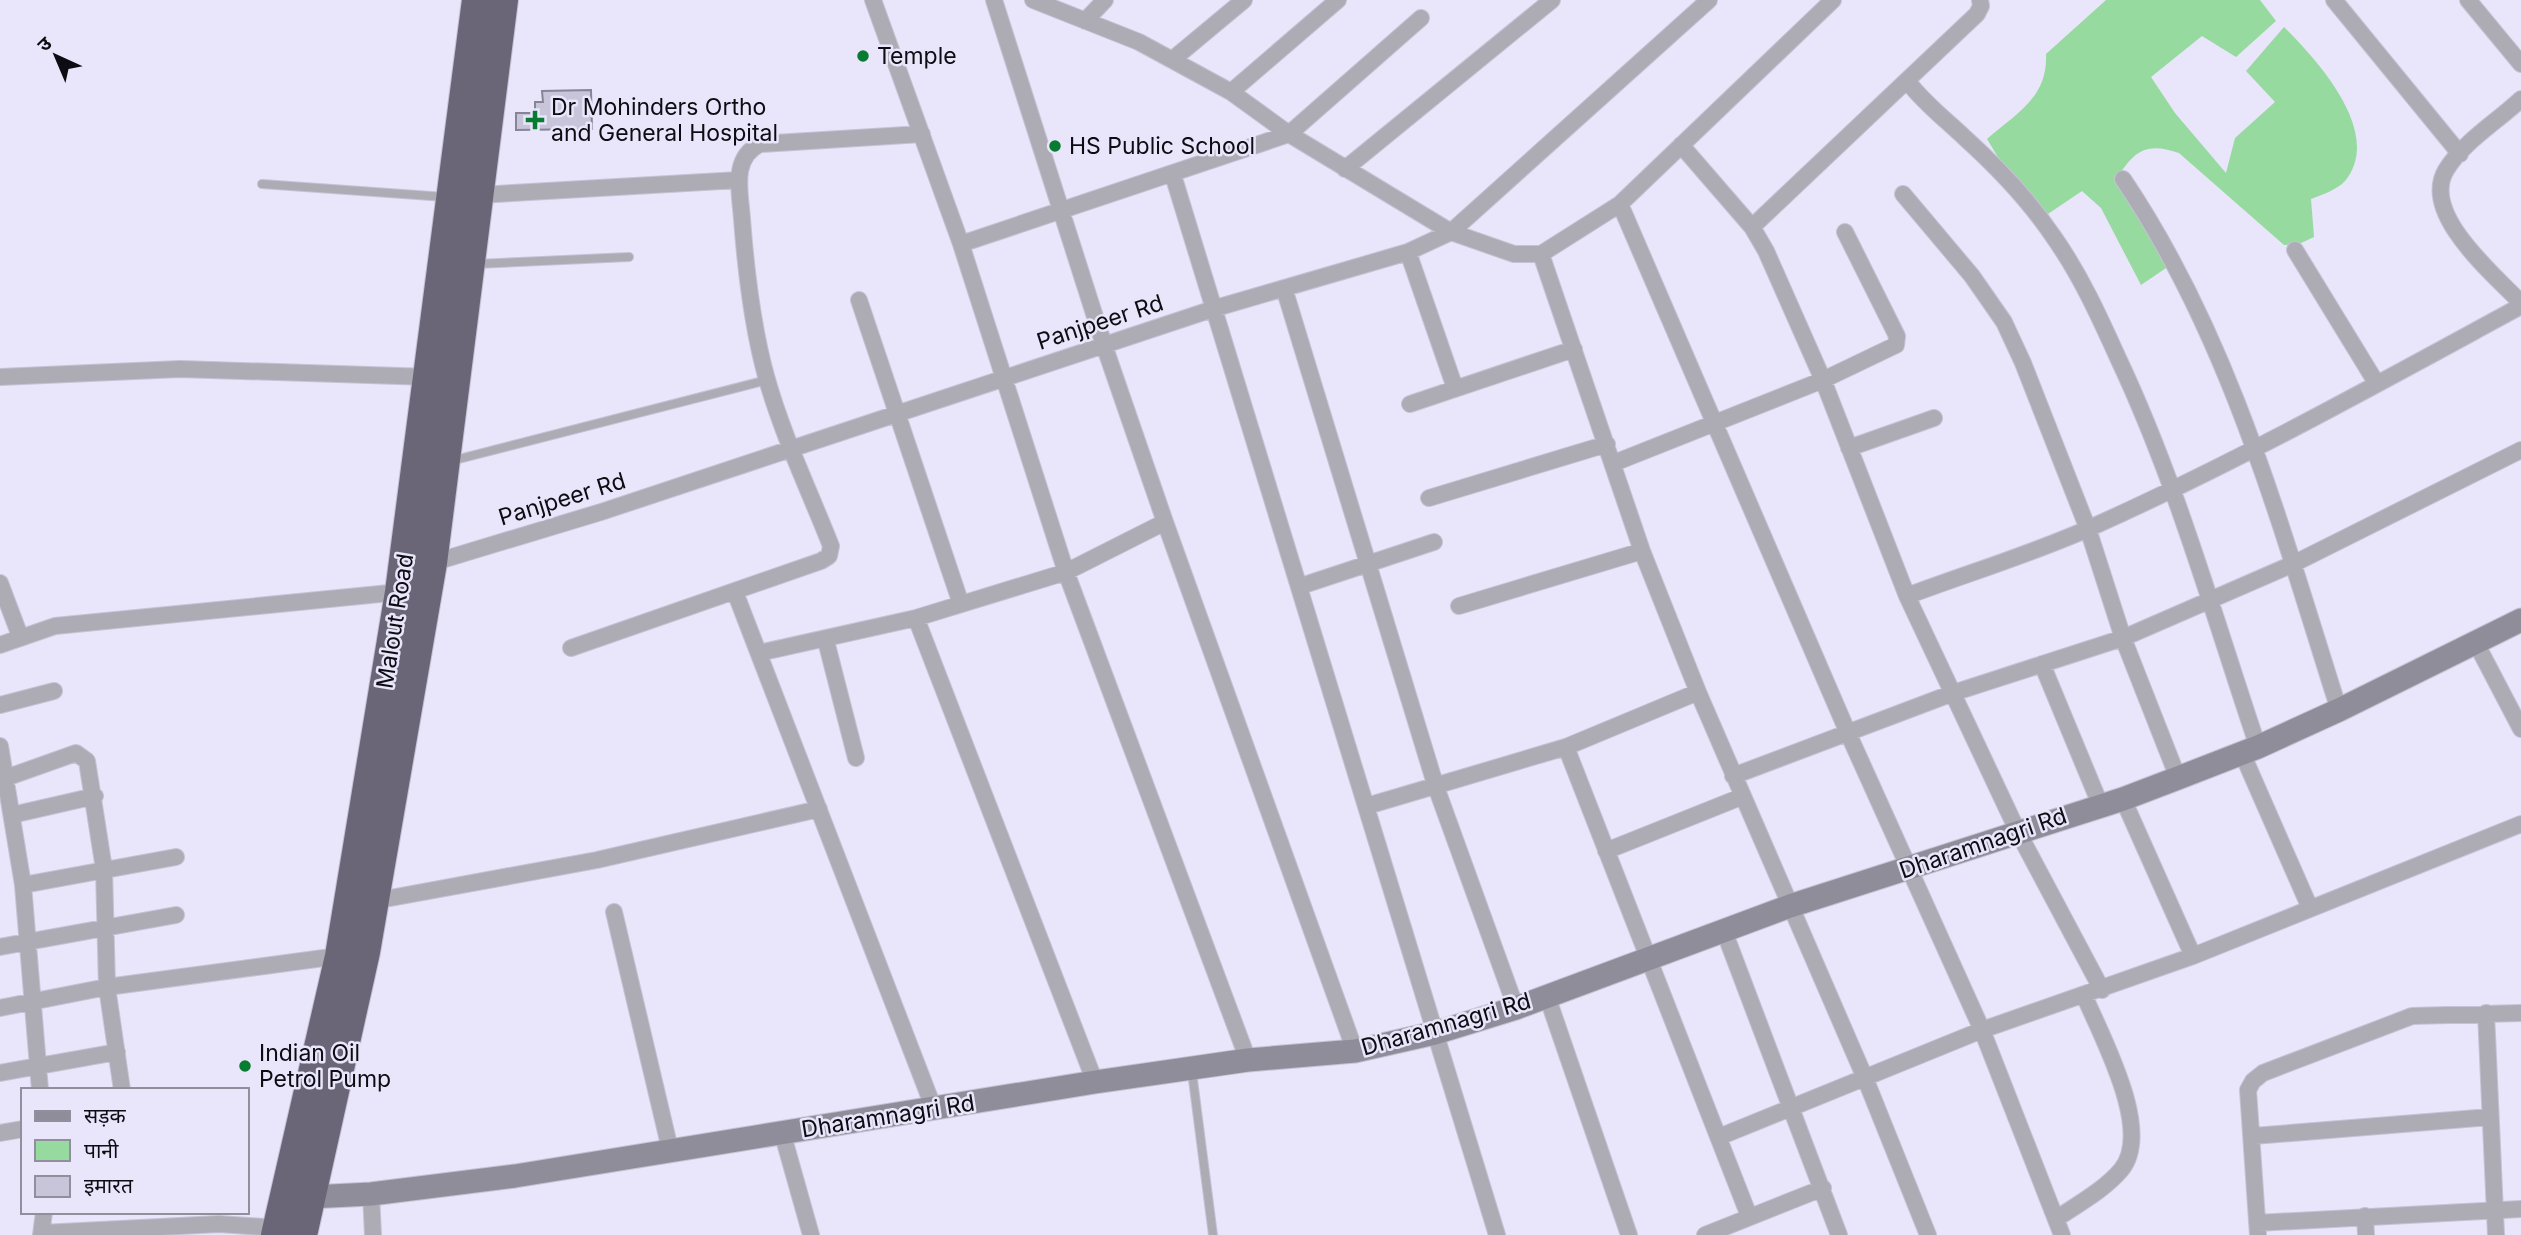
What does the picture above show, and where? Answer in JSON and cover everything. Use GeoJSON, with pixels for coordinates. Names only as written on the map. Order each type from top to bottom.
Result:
{"type":"FeatureCollection","features":[{"type":"Feature","properties":{"kind":"highway","name":"Malout Road"},"geometry":{"type":"LineString","coordinates":[[285,1233],[353,954],[374,901],[432,563],[469,264],[465,196],[477,0]]}},
{"type":"Feature","properties":{"kind":"highway","name":"Malout Road"},"geometry":{"type":"LineString","coordinates":[[285,1233],[310,1197],[353,954],[430,377],[503,0]]}},
{"type":"Feature","properties":{"kind":"street"},"geometry":{"type":"LineString","coordinates":[[873,0],[961,244],[1066,572],[1248,1060]]}},
{"type":"Feature","properties":{"kind":"street"},"geometry":{"type":"LineString","coordinates":[[994,0],[1064,211],[1104,345],[1356,1051]]}},
{"type":"Feature","properties":{"kind":"street"},"geometry":{"type":"LineString","coordinates":[[1033,0],[1139,42],[1231,93],[1289,134],[1451,232],[1514,254],[1541,254],[1620,204],[1833,0]]}},
{"type":"Feature","properties":{"kind":"street"},"geometry":{"type":"LineString","coordinates":[[1085,22],[1105,0]]}},
{"type":"Feature","properties":{"kind":"street"},"geometry":{"type":"LineString","coordinates":[[1172,60],[1244,0]]}},
{"type":"Feature","properties":{"kind":"street"},"geometry":{"type":"LineString","coordinates":[[1231,93],[1338,0]]}},
{"type":"Feature","properties":{"kind":"street"},"geometry":{"type":"LineString","coordinates":[[1346,169],[1552,0]]}},
{"type":"Feature","properties":{"kind":"street","name":"Panjpeer Rd"},"geometry":{"type":"LineString","coordinates":[[432,563],[601,512],[1216,308],[1408,252],[1451,232],[1709,0]]}},
{"type":"Feature","properties":{"kind":"street"},"geometry":{"type":"LineString","coordinates":[[1752,227],[1977,14],[1981,6],[1980,0]]}},
{"type":"Feature","properties":{"kind":"street"},"geometry":{"type":"LineString","coordinates":[[2334,0],[2459,154]]}},
{"type":"Feature","properties":{"kind":"street"},"geometry":{"type":"LineString","coordinates":[[2468,0],[2521,64]]}},
{"type":"Feature","properties":{"kind":"street"},"geometry":{"type":"LineString","coordinates":[[961,244],[1289,134],[1422,18]]}},
{"type":"Feature","properties":{"kind":"street"},"geometry":{"type":"LineString","coordinates":[[1908,82],[1935,114],[1963,136],[1987,161],[2058,243],[2099,316],[2138,399],[2174,489],[2250,750],[2310,908]]}},
{"type":"Feature","properties":{"kind":"street"},"geometry":{"type":"LineString","coordinates":[[1908,596],[2088,529],[2174,489],[2255,450],[2521,304],[2458,234],[2443,211],[2440,191],[2446,171],[2459,154],[2521,99]]}},
{"type":"Feature","properties":{"kind":"street"},"geometry":{"type":"LineString","coordinates":[[571,648],[735,592],[829,556],[831,545],[767,380],[748,287],[739,180],[740,161],[747,150],[760,144],[922,134]]}},
{"type":"Feature","properties":{"kind":"street"},"geometry":{"type":"LineString","coordinates":[[1681,145],[1752,227],[1766,251],[1823,380],[1908,596],[2018,832],[2102,990]]}},
{"type":"Feature","properties":{"kind":"street"},"geometry":{"type":"LineString","coordinates":[[1173,175],[1301,586],[1497,1235]]}},
{"type":"Feature","properties":{"kind":"street"},"geometry":{"type":"LineString","coordinates":[[2123,179],[2178,268],[2255,450],[2339,710]]}},
{"type":"Feature","properties":{"kind":"street"},"geometry":{"type":"LineString","coordinates":[[465,196],[739,180]]}},
{"type":"Feature","properties":{"kind":"street"},"geometry":{"type":"LineString","coordinates":[[1903,194],[1972,276],[2004,322],[2052,433],[2088,529],[2123,638],[2178,778]]}},
{"type":"Feature","properties":{"kind":"street"},"geometry":{"type":"LineString","coordinates":[[1620,204],[1848,733],[1982,1030],[2062,1235]]}},
{"type":"Feature","properties":{"kind":"street"},"geometry":{"type":"LineString","coordinates":[[1614,463],[1823,380],[1896,345],[1897,335],[1845,232]]}},
{"type":"Feature","properties":{"kind":"street"},"geometry":{"type":"LineString","coordinates":[[2295,250],[2377,384]]}},
{"type":"Feature","properties":{"kind":"street"},"geometry":{"type":"LineString","coordinates":[[1408,252],[1455,388]]}},
{"type":"Feature","properties":{"kind":"street"},"geometry":{"type":"LineString","coordinates":[[1541,254],[1642,551],[1741,797],[1865,1078],[1928,1235]]}},
{"type":"Feature","properties":{"kind":"street"},"geometry":{"type":"LineString","coordinates":[[1284,288],[1436,787],[1516,1007]]}},
{"type":"Feature","properties":{"kind":"street"},"geometry":{"type":"LineString","coordinates":[[859,300],[961,604]]}},
{"type":"Feature","properties":{"kind":"street"},"geometry":{"type":"LineString","coordinates":[[1410,404],[1574,349]]}},
{"type":"Feature","properties":{"kind":"street"},"geometry":{"type":"LineString","coordinates":[[0,377],[180,369],[430,377]]}},
{"type":"Feature","properties":{"kind":"street"},"geometry":{"type":"LineString","coordinates":[[1849,448],[1934,418]]}},
{"type":"Feature","properties":{"kind":"street"},"geometry":{"type":"LineString","coordinates":[[1429,498],[1607,444]]}},
{"type":"Feature","properties":{"kind":"street"},"geometry":{"type":"LineString","coordinates":[[1733,776],[1953,693],[2123,638],[2293,564],[2521,450]]}},
{"type":"Feature","properties":{"kind":"street"},"geometry":{"type":"LineString","coordinates":[[759,653],[826,641],[916,618],[1066,572],[1165,522]]}},
{"type":"Feature","properties":{"kind":"street"},"geometry":{"type":"LineString","coordinates":[[1301,586],[1434,542]]}},
{"type":"Feature","properties":{"kind":"street"},"geometry":{"type":"LineString","coordinates":[[1460,606],[1642,551]]}},
{"type":"Feature","properties":{"kind":"street"},"geometry":{"type":"LineString","coordinates":[[0,583],[20,636]]}},
{"type":"Feature","properties":{"kind":"street"},"geometry":{"type":"LineString","coordinates":[[735,592],[934,1109]]}},
{"type":"Feature","properties":{"kind":"street"},"geometry":{"type":"LineString","coordinates":[[0,645],[55,626],[400,593]]}},
{"type":"Feature","properties":{"kind":"street"},"geometry":{"type":"LineString","coordinates":[[916,618],[1095,1082]]}},
{"type":"Feature","properties":{"kind":"street","name":"Dharamnagri Rd"},"geometry":{"type":"LineString","coordinates":[[310,1197],[371,1194],[515,1176],[1095,1082],[1248,1060],[1356,1051],[1435,1032],[1547,996],[1790,906],[2100,804],[2123,799],[2250,750],[2339,710],[2521,620]]}},
{"type":"Feature","properties":{"kind":"street"},"geometry":{"type":"LineString","coordinates":[[826,641],[856,758]]}},
{"type":"Feature","properties":{"kind":"street"},"geometry":{"type":"LineString","coordinates":[[2476,643],[2521,729]]}},
{"type":"Feature","properties":{"kind":"street"},"geometry":{"type":"LineString","coordinates":[[2042,664],[2100,804]]}},
{"type":"Feature","properties":{"kind":"street"},"geometry":{"type":"LineString","coordinates":[[0,705],[54,691]]}},
{"type":"Feature","properties":{"kind":"street"},"geometry":{"type":"LineString","coordinates":[[1367,806],[1566,747],[1698,692]]}},
{"type":"Feature","properties":{"kind":"street"},"geometry":{"type":"LineString","coordinates":[[0,746],[3,778],[23,885],[40,1088]]}},
{"type":"Feature","properties":{"kind":"street"},"geometry":{"type":"LineString","coordinates":[[1566,747],[1749,1216]]}},
{"type":"Feature","properties":{"kind":"street"},"geometry":{"type":"LineString","coordinates":[[3,778],[76,753],[87,761],[95,796],[104,869],[107,987],[122,1088]]}},
{"type":"Feature","properties":{"kind":"street"},"geometry":{"type":"LineString","coordinates":[[12,815],[95,796]]}},
{"type":"Feature","properties":{"kind":"street"},"geometry":{"type":"LineString","coordinates":[[1606,851],[1741,797]]}},
{"type":"Feature","properties":{"kind":"street"},"geometry":{"type":"LineString","coordinates":[[2123,799],[2193,956]]}},
{"type":"Feature","properties":{"kind":"street"},"geometry":{"type":"LineString","coordinates":[[374,901],[597,860],[819,809]]}},
{"type":"Feature","properties":{"kind":"street"},"geometry":{"type":"LineString","coordinates":[[1719,1137],[1792,1105],[1982,1030],[2193,956],[2521,824]]}},
{"type":"Feature","properties":{"kind":"street"},"geometry":{"type":"LineString","coordinates":[[23,885],[176,857]]}},
{"type":"Feature","properties":{"kind":"street"},"geometry":{"type":"LineString","coordinates":[[614,912],[670,1149]]}},
{"type":"Feature","properties":{"kind":"street"},"geometry":{"type":"LineString","coordinates":[[0,947],[176,915]]}},
{"type":"Feature","properties":{"kind":"street"},"geometry":{"type":"LineString","coordinates":[[1724,931],[1839,1235]]}},
{"type":"Feature","properties":{"kind":"street"},"geometry":{"type":"LineString","coordinates":[[0,1008],[107,987],[353,954]]}},
{"type":"Feature","properties":{"kind":"street"},"geometry":{"type":"LineString","coordinates":[[2056,1219],[2100,1189],[2123,1168],[2133,1135],[2113,1062],[2084,995]]}},
{"type":"Feature","properties":{"kind":"street"},"geometry":{"type":"LineString","coordinates":[[1547,996],[1629,1235]]}},
{"type":"Feature","properties":{"kind":"street"},"geometry":{"type":"LineString","coordinates":[[2486,1013],[2496,1235]]}},
{"type":"Feature","properties":{"kind":"street"},"geometry":{"type":"LineString","coordinates":[[2521,1013],[2412,1016],[2263,1073],[2253,1080],[2248,1090],[2257,1229],[2365,1216],[2521,1209]]}},
{"type":"Feature","properties":{"kind":"street"},"geometry":{"type":"LineString","coordinates":[[0,1073],[117,1052]]}},
{"type":"Feature","properties":{"kind":"street"},"geometry":{"type":"LineString","coordinates":[[2253,1136],[2490,1117]]}},
{"type":"Feature","properties":{"kind":"street"},"geometry":{"type":"LineString","coordinates":[[0,1133],[21,1129]]}},
{"type":"Feature","properties":{"kind":"street"},"geometry":{"type":"LineString","coordinates":[[782,1132],[811,1235]]}},
{"type":"Feature","properties":{"kind":"street"},"geometry":{"type":"LineString","coordinates":[[1705,1235],[1823,1188]]}},
{"type":"Feature","properties":{"kind":"street"},"geometry":{"type":"LineString","coordinates":[[371,1194],[373,1235]]}},
{"type":"Feature","properties":{"kind":"street"},"geometry":{"type":"LineString","coordinates":[[44,1214],[41,1234],[219,1224],[285,1233]]}},
{"type":"Feature","properties":{"kind":"street"},"geometry":{"type":"LineString","coordinates":[[2365,1216],[2366,1235]]}},
{"type":"Feature","properties":{"kind":"lane"},"geometry":{"type":"LineString","coordinates":[[262,184],[465,196]]}},
{"type":"Feature","properties":{"kind":"lane"},"geometry":{"type":"LineString","coordinates":[[469,264],[629,257]]}},
{"type":"Feature","properties":{"kind":"lane"},"geometry":{"type":"LineString","coordinates":[[444,463],[767,380]]}},
{"type":"Feature","properties":{"kind":"lane"},"geometry":{"type":"LineString","coordinates":[[1192,1069],[1213,1235]]}},
{"type":"Feature","properties":{"kind":"water"},"geometry":{"type":"Polygon","coordinates":[[[2106,0],[2260,0],[2276,21],[2236,57],[2202,36],[2151,77],[2175,113],[2226,173],[2235,138],[2275,102],[2246,71],[2284,27],[2313,59],[2342,99],[2352,120],[2357,141],[2355,162],[2345,181],[2333,190],[2311,199],[2314,237],[2299,244],[2284,245],[2179,153],[2157,148],[2134,156],[2116,180],[2169,266],[2141,285],[2101,208],[2082,191],[2042,218],[2016,187],[1987,139],[2019,112],[2036,93],[2042,82],[2046,54],[2106,0]]]}},
{"type":"Feature","properties":{"kind":"building"},"geometry":{"type":"Polygon","coordinates":[[[591,90],[592,129],[516,130],[516,113],[535,113],[535,102],[543,102],[542,91],[591,90]]]}},
{"type":"Feature","properties":{"kind":"place","name":"Temple"},"geometry":{"type":"Point","coordinates":[863,56]}},
{"type":"Feature","properties":{"kind":"place","name":"Dr Mohinders Ortho and General Hospital"},"geometry":{"type":"Point","coordinates":[535,120]}},
{"type":"Feature","properties":{"kind":"place","name":"HS Public School"},"geometry":{"type":"Point","coordinates":[1055,146]}},
{"type":"Feature","properties":{"kind":"place","name":"Indian Oil Petrol Pump"},"geometry":{"type":"Point","coordinates":[245,1066]}}]}
